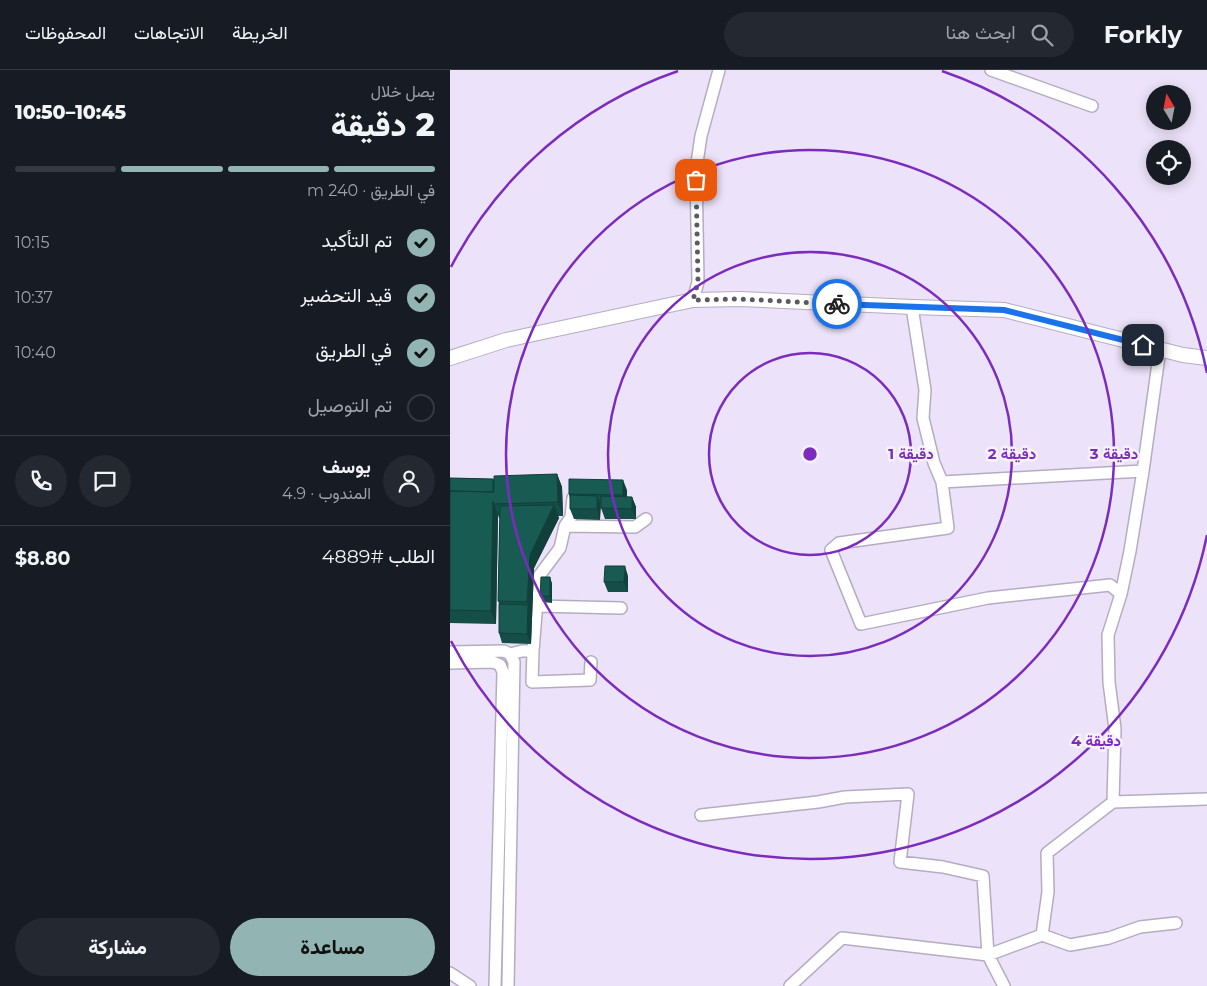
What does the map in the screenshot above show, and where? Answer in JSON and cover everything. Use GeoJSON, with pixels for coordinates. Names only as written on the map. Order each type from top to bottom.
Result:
{"type":"FeatureCollection","features":[{"type":"Feature","properties":{"kind":"main road"},"geometry":{"type":"LineString","coordinates":[[450,358],[514,338],[693,300],[749,299],[1004,310],[1183,355],[1207,358]]}},
{"type":"Feature","properties":{"kind":"street"},"geometry":{"type":"LineString","coordinates":[[693,300],[698,274],[696,169],[701,136],[719,70]]}},
{"type":"Feature","properties":{"kind":"street"},"geometry":{"type":"LineString","coordinates":[[990,70],[1092,106]]}},
{"type":"Feature","properties":{"kind":"street"},"geometry":{"type":"LineString","coordinates":[[912,307],[925,390],[923,418],[934,464],[942,482],[948,528],[839,543],[831,550],[861,624],[988,598],[1110,585],[1121,594]]}},
{"type":"Feature","properties":{"kind":"street"},"geometry":{"type":"LineString","coordinates":[[1113,802],[1115,729],[1109,682],[1108,635],[1121,594],[1130,551],[1160,349]]}},
{"type":"Feature","properties":{"kind":"street"},"geometry":{"type":"LineString","coordinates":[[942,482],[1142,471]]}},
{"type":"Feature","properties":{"kind":"street"},"geometry":{"type":"LineString","coordinates":[[573,497],[571,517],[565,526],[560,548],[539,576],[532,682],[590,680],[591,662]]}},
{"type":"Feature","properties":{"kind":"street"},"geometry":{"type":"LineString","coordinates":[[565,526],[635,527],[646,519]]}},
{"type":"Feature","properties":{"kind":"street"},"geometry":{"type":"LineString","coordinates":[[537,606],[621,608]]}},
{"type":"Feature","properties":{"kind":"street"},"geometry":{"type":"LineString","coordinates":[[450,652],[504,651],[510,654],[514,662],[508,986]]}},
{"type":"Feature","properties":{"kind":"street"},"geometry":{"type":"LineString","coordinates":[[510,654],[533,651]]}},
{"type":"Feature","properties":{"kind":"street"},"geometry":{"type":"LineString","coordinates":[[450,663],[493,662],[500,666],[503,672],[495,986]]}},
{"type":"Feature","properties":{"kind":"street"},"geometry":{"type":"LineString","coordinates":[[701,815],[818,802],[846,797],[908,794],[900,862],[943,866],[984,876],[988,955],[1004,986]]}},
{"type":"Feature","properties":{"kind":"street"},"geometry":{"type":"LineString","coordinates":[[1042,935],[1048,892],[1047,853],[1113,802],[1207,800]]}},
{"type":"Feature","properties":{"kind":"street"},"geometry":{"type":"LineString","coordinates":[[790,986],[842,938],[988,955],[1042,935],[1070,945],[1109,938],[1140,927],[1176,922]]}},
{"type":"Feature","properties":{"kind":"street"},"geometry":{"type":"LineString","coordinates":[[450,973],[470,986]]}},
{"type":"Feature","properties":{"kind":"building"},"geometry":{"type":"Polygon","coordinates":[[[557,474],[558,502],[494,504],[493,501],[491,611],[450,610],[450,491],[494,492],[494,476],[557,474]]]}},
{"type":"Feature","properties":{"kind":"building"},"geometry":{"type":"Polygon","coordinates":[[[450,478],[493,479],[493,492],[450,491],[450,478]]]}},
{"type":"Feature","properties":{"kind":"building"},"geometry":{"type":"Polygon","coordinates":[[[569,479],[623,480],[623,495],[569,494],[569,479]]]}},
{"type":"Feature","properties":{"kind":"building"},"geometry":{"type":"Polygon","coordinates":[[[570,495],[597,496],[597,509],[570,509],[570,495]]]}},
{"type":"Feature","properties":{"kind":"building"},"geometry":{"type":"Polygon","coordinates":[[[601,496],[632,497],[632,509],[601,508],[601,496]]]}},
{"type":"Feature","properties":{"kind":"building"},"geometry":{"type":"Polygon","coordinates":[[[554,505],[530,555],[527,602],[498,601],[500,506],[554,505]]]}},
{"type":"Feature","properties":{"kind":"building"},"geometry":{"type":"Polygon","coordinates":[[[605,566],[625,566],[624,582],[604,582],[605,566]]]}},
{"type":"Feature","properties":{"kind":"building"},"geometry":{"type":"Polygon","coordinates":[[[541,577],[550,577],[550,596],[540,596],[541,577]]]}},
{"type":"Feature","properties":{"kind":"building"},"geometry":{"type":"Polygon","coordinates":[[[499,604],[528,605],[527,634],[499,633],[499,604]]]}},
{"type":"Feature","properties":{"kind":"way so far"},"geometry":{"type":"LineString","coordinates":[[696,180],[698,282],[693,300],[740,299],[837,304]]}},
{"type":"Feature","properties":{"kind":"route"},"geometry":{"type":"LineString","coordinates":[[837,304],[1004,310],[1143,345]]}}]}
